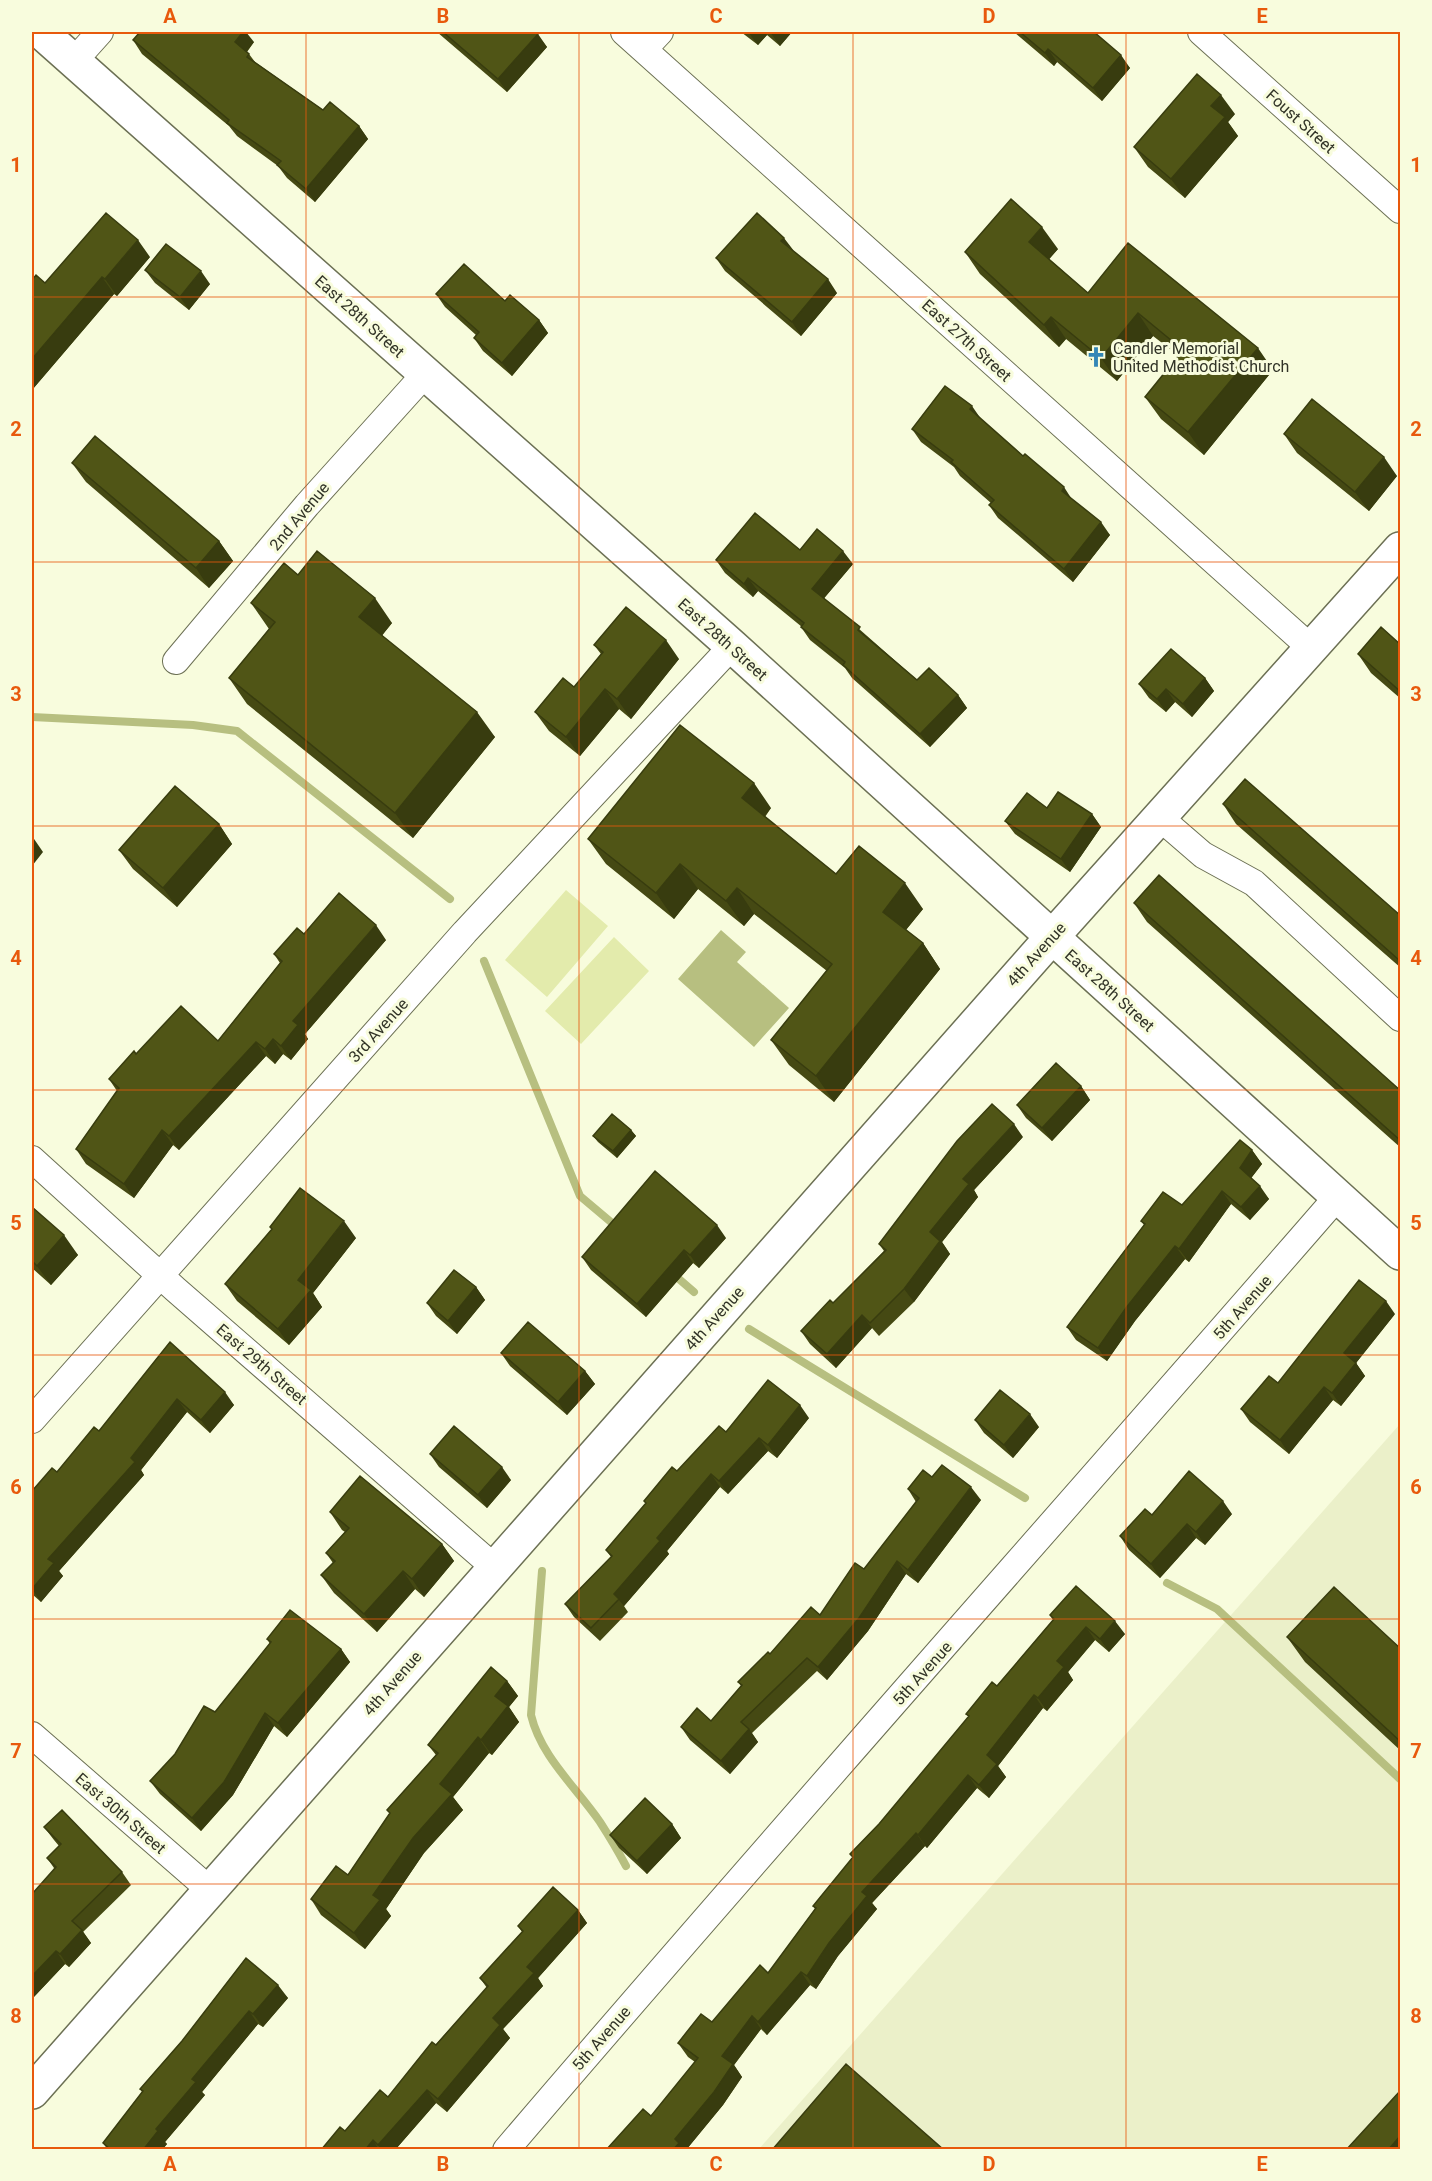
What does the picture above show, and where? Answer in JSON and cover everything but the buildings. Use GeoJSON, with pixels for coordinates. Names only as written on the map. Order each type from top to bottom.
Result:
{"type":"FeatureCollection","features":[{"type":"Feature","properties":{"kind":"main road","name":"East 28th Street"},"geometry":{"type":"LineString","coordinates":[[41,32],[732,646],[1401,1253]]}},
{"type":"Feature","properties":{"kind":"main road","name":"4th Avenue"},"geometry":{"type":"LineString","coordinates":[[32,2092],[1159,817],[1311,648],[1395,566]]}},
{"type":"Feature","properties":{"kind":"street"},"geometry":{"type":"LineString","coordinates":[[74,61],[100,32]]}},
{"type":"Feature","properties":{"kind":"street","name":"East 27th Street"},"geometry":{"type":"LineString","coordinates":[[624,32],[652,40],[1311,648]]}},
{"type":"Feature","properties":{"kind":"street","name":"Foust Street"},"geometry":{"type":"LineString","coordinates":[[1201,32],[1401,210]]}},
{"type":"Feature","properties":{"kind":"street","name":"2nd Avenue"},"geometry":{"type":"LineString","coordinates":[[176,661],[307,505],[425,374]]}},
{"type":"Feature","properties":{"kind":"street","name":"3rd Avenue"},"geometry":{"type":"LineString","coordinates":[[32,1420],[465,932],[732,646]]}},
{"type":"Feature","properties":{"kind":"street"},"geometry":{"type":"LineString","coordinates":[[1159,817],[1203,855],[1254,883],[1401,1018]]}},
{"type":"Feature","properties":{"kind":"street","name":"East 29th Street"},"geometry":{"type":"LineString","coordinates":[[32,1158],[161,1275],[494,1567]]}},
{"type":"Feature","properties":{"kind":"street","name":"5th Avenue"},"geometry":{"type":"LineString","coordinates":[[506,2150],[691,1933],[1007,1577],[1338,1196]]}},
{"type":"Feature","properties":{"kind":"street","name":"East 30th Street"},"geometry":{"type":"LineString","coordinates":[[32,1735],[210,1890]]}},
{"type":"Feature","properties":{"kind":"shaded area"},"geometry":{"type":"Polygon","coordinates":[[[566,890],[608,926],[547,997],[505,960],[566,890]]]}},
{"type":"Feature","properties":{"kind":"shaded area"},"geometry":{"type":"Polygon","coordinates":[[[721,930],[746,952],[737,962],[789,1008],[754,1047],[678,979],[721,930]]]}},
{"type":"Feature","properties":{"kind":"shaded area"},"geometry":{"type":"Polygon","coordinates":[[[614,937],[649,971],[581,1044],[545,1011],[614,937]]]}},
{"type":"Feature","properties":{"kind":"shaded area"},"geometry":{"type":"Polygon","coordinates":[[[1400,1424],[1400,2149],[759,2149],[1400,1424]]]}},
{"type":"Feature","properties":{"kind":"waterway"},"geometry":{"type":"LineString","coordinates":[[32,717],[193,725],[237,731],[450,899]]}},
{"type":"Feature","properties":{"kind":"waterway"},"geometry":{"type":"LineString","coordinates":[[484,961],[580,1196],[618,1228]]}},
{"type":"Feature","properties":{"kind":"waterway"},"geometry":{"type":"LineString","coordinates":[[672,1273],[694,1292]]}},
{"type":"Feature","properties":{"kind":"waterway"},"geometry":{"type":"LineString","coordinates":[[749,1329],[1025,1498]]}},
{"type":"Feature","properties":{"kind":"waterway"},"geometry":{"type":"LineString","coordinates":[[542,1571],[531,1715],[551,1758],[591,1809],[626,1866]]}},
{"type":"Feature","properties":{"kind":"waterway"},"geometry":{"type":"LineString","coordinates":[[1167,1583],[1217,1609],[1400,1779]]}},
{"type":"Feature","properties":{"kind":"place","name":"Candler Memorial United Methodist Church"},"geometry":{"type":"Point","coordinates":[1096,357]}}]}
